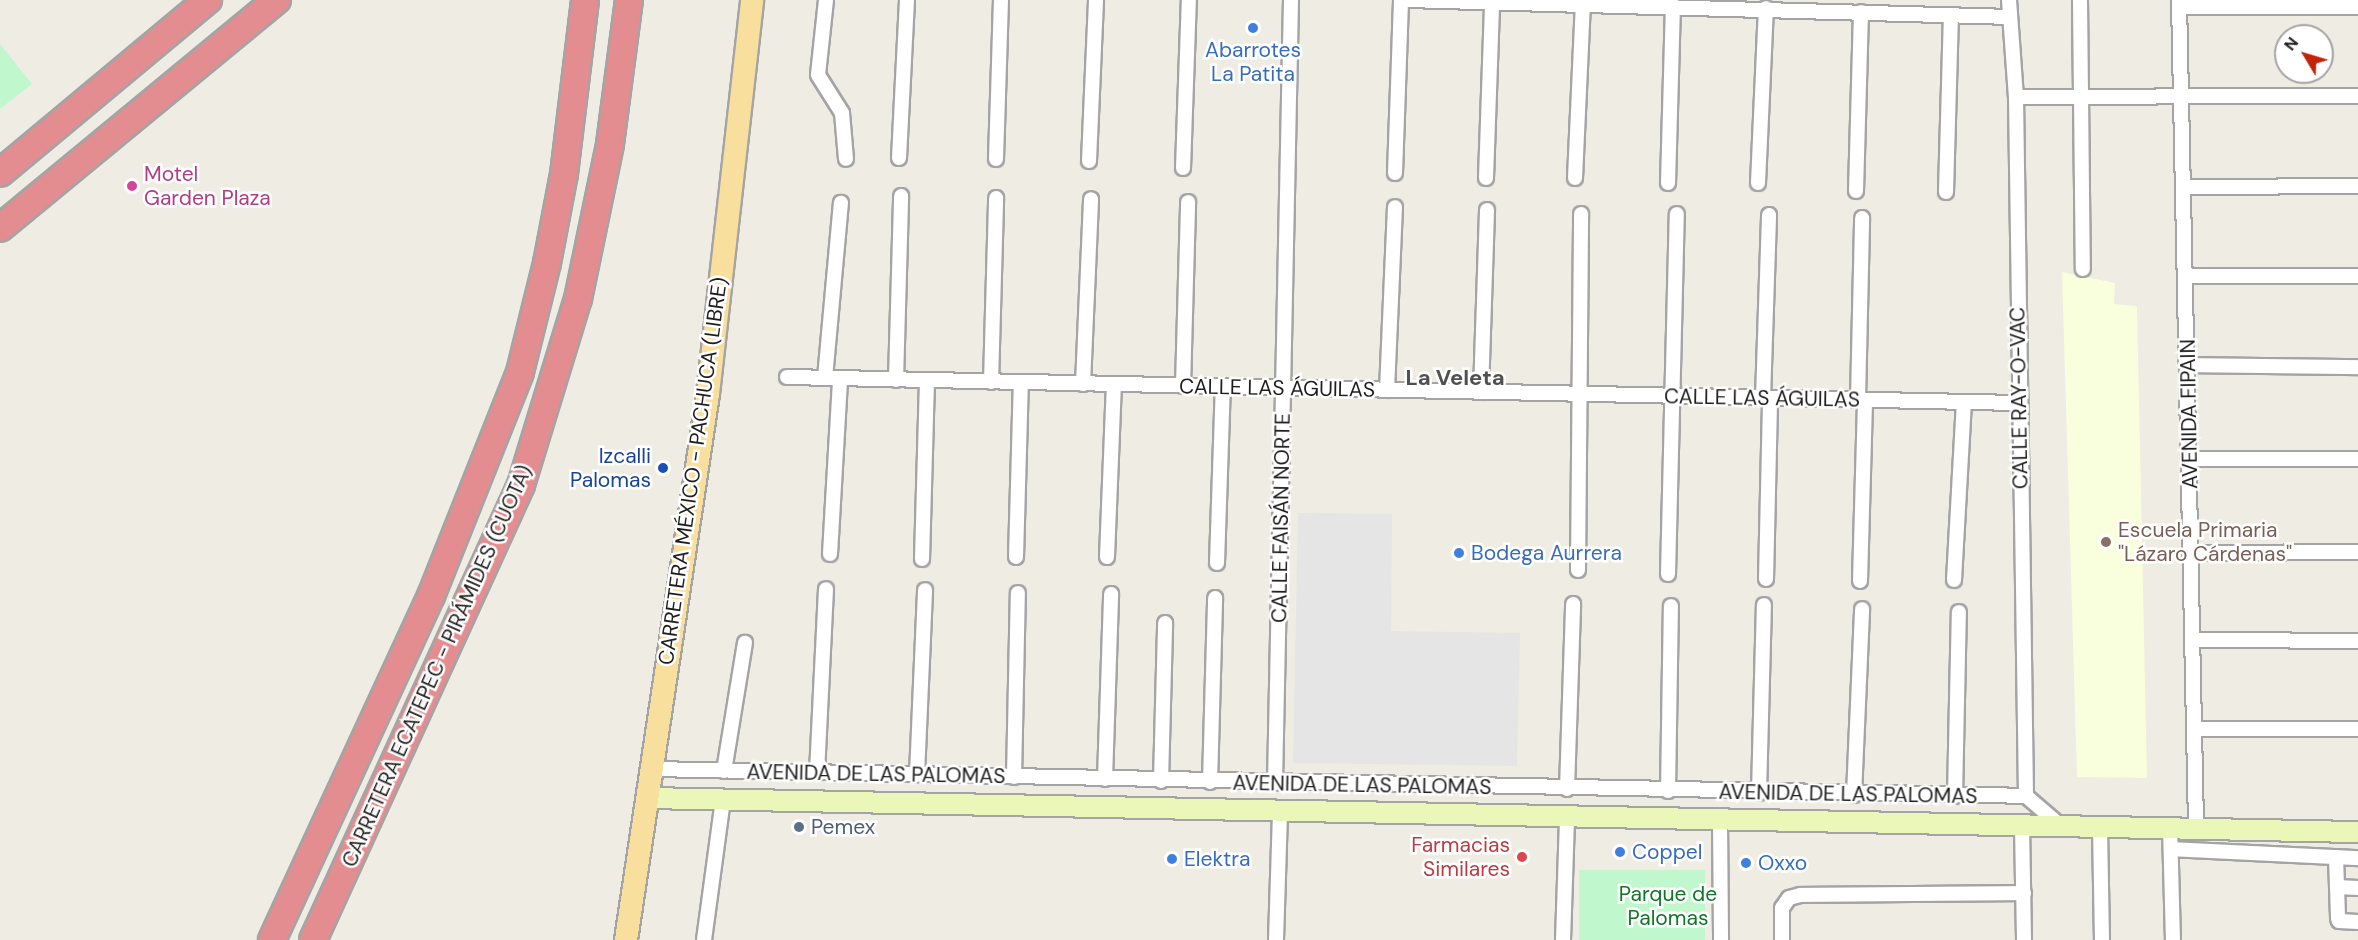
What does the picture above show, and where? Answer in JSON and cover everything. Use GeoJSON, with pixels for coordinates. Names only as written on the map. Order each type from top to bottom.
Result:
{"type":"FeatureCollection","features":[{"type":"Feature","properties":{"kind":"highway"},"geometry":{"type":"LineString","coordinates":[[0,228],[277,0]]}},
{"type":"Feature","properties":{"kind":"highway","name":"CARRETERA ECATEPEC - PIRÁMIDES (CUOTA)"},"geometry":{"type":"LineString","coordinates":[[272,940],[431,596],[520,372],[547,263],[564,174],[585,0]]}},
{"type":"Feature","properties":{"kind":"highway","name":"CARRETERA ECATEPEC - PIRÁMIDES (CUOTA)"},"geometry":{"type":"LineString","coordinates":[[313,940],[521,485],[578,299],[610,144],[629,0]]}},
{"type":"Feature","properties":{"kind":"highway"},"geometry":{"type":"LineString","coordinates":[[0,173],[200,4]]}},
{"type":"Feature","properties":{"kind":"main road","name":"CARRETERA MÉXICO - PACHUCA (LIBRE)"},"geometry":{"type":"LineString","coordinates":[[626,940],[708,394],[752,0]]}},
{"type":"Feature","properties":{"kind":"main road","name":"AVENIDA DE LAS PALOMAS"},"geometry":{"type":"LineString","coordinates":[[647,798],[2358,832]]}},
{"type":"Feature","properties":{"kind":"street"},"geometry":{"type":"LineString","coordinates":[[826,0],[818,75],[842,113],[846,159]]}},
{"type":"Feature","properties":{"kind":"street"},"geometry":{"type":"LineString","coordinates":[[899,158],[907,0]]}},
{"type":"Feature","properties":{"kind":"street"},"geometry":{"type":"LineString","coordinates":[[996,159],[1001,0]]}},
{"type":"Feature","properties":{"kind":"street"},"geometry":{"type":"LineString","coordinates":[[1089,161],[1096,0]]}},
{"type":"Feature","properties":{"kind":"street"},"geometry":{"type":"LineString","coordinates":[[1183,168],[1190,0]]}},
{"type":"Feature","properties":{"kind":"street","name":"CALLE FAISÁN NORTE"},"geometry":{"type":"LineString","coordinates":[[1275,783],[1291,0]]}},
{"type":"Feature","properties":{"kind":"street"},"geometry":{"type":"LineString","coordinates":[[1395,173],[1401,0]]}},
{"type":"Feature","properties":{"kind":"street"},"geometry":{"type":"LineString","coordinates":[[1407,0],[1492,4],[1673,5],[2010,17]]}},
{"type":"Feature","properties":{"kind":"street","name":"CALLE RAY-O-VAC"},"geometry":{"type":"LineString","coordinates":[[2009,0],[2016,97],[2018,403],[2025,796]]}},
{"type":"Feature","properties":{"kind":"street"},"geometry":{"type":"LineString","coordinates":[[2080,0],[2083,269]]}},
{"type":"Feature","properties":{"kind":"street"},"geometry":{"type":"LineString","coordinates":[[1486,178],[1492,4]]}},
{"type":"Feature","properties":{"kind":"street"},"geometry":{"type":"LineString","coordinates":[[1575,178],[1583,4]]}},
{"type":"Feature","properties":{"kind":"street"},"geometry":{"type":"LineString","coordinates":[[2179,4],[2358,7]]}},
{"type":"Feature","properties":{"kind":"street","name":"AVENIDA FIPAIN"},"geometry":{"type":"LineString","coordinates":[[2179,4],[2196,828]]}},
{"type":"Feature","properties":{"kind":"street"},"geometry":{"type":"LineString","coordinates":[[1668,183],[1673,5]]}},
{"type":"Feature","properties":{"kind":"street"},"geometry":{"type":"LineString","coordinates":[[1758,183],[1766,8]]}},
{"type":"Feature","properties":{"kind":"street"},"geometry":{"type":"LineString","coordinates":[[1856,191],[1861,12]]}},
{"type":"Feature","properties":{"kind":"street"},"geometry":{"type":"LineString","coordinates":[[1946,192],[1951,15]]}},
{"type":"Feature","properties":{"kind":"street"},"geometry":{"type":"LineString","coordinates":[[2016,97],[2182,94],[2358,96]]}},
{"type":"Feature","properties":{"kind":"street"},"geometry":{"type":"LineString","coordinates":[[2184,187],[2358,186]]}},
{"type":"Feature","properties":{"kind":"street"},"geometry":{"type":"LineString","coordinates":[[896,380],[901,196]]}},
{"type":"Feature","properties":{"kind":"street"},"geometry":{"type":"LineString","coordinates":[[991,382],[996,198]]}},
{"type":"Feature","properties":{"kind":"street"},"geometry":{"type":"LineString","coordinates":[[1083,384],[1091,200]]}},
{"type":"Feature","properties":{"kind":"street"},"geometry":{"type":"LineString","coordinates":[[1183,386],[1188,202]]}},
{"type":"Feature","properties":{"kind":"street"},"geometry":{"type":"LineString","coordinates":[[825,378],[841,203]]}},
{"type":"Feature","properties":{"kind":"street"},"geometry":{"type":"LineString","coordinates":[[1387,390],[1395,207]]}},
{"type":"Feature","properties":{"kind":"street"},"geometry":{"type":"LineString","coordinates":[[1481,392],[1487,210]]}},
{"type":"Feature","properties":{"kind":"street"},"geometry":{"type":"LineString","coordinates":[[1578,570],[1581,214]]}},
{"type":"Feature","properties":{"kind":"street"},"geometry":{"type":"LineString","coordinates":[[1668,574],[1677,214]]}},
{"type":"Feature","properties":{"kind":"street"},"geometry":{"type":"LineString","coordinates":[[1766,579],[1769,215]]}},
{"type":"Feature","properties":{"kind":"street"},"geometry":{"type":"LineString","coordinates":[[1860,580],[1862,218]]}},
{"type":"Feature","properties":{"kind":"street"},"geometry":{"type":"LineString","coordinates":[[2186,276],[2358,276]]}},
{"type":"Feature","properties":{"kind":"street"},"geometry":{"type":"LineString","coordinates":[[2188,365],[2358,367]]}},
{"type":"Feature","properties":{"kind":"street","name":"CALLE LAS ÁGUILAS"},"geometry":{"type":"LineString","coordinates":[[787,378],[1581,392],[2018,403]]}},
{"type":"Feature","properties":{"kind":"street"},"geometry":{"type":"LineString","coordinates":[[830,554],[840,378]]}},
{"type":"Feature","properties":{"kind":"street"},"geometry":{"type":"LineString","coordinates":[[922,559],[927,381]]}},
{"type":"Feature","properties":{"kind":"street"},"geometry":{"type":"LineString","coordinates":[[1016,557],[1021,382]]}},
{"type":"Feature","properties":{"kind":"street"},"geometry":{"type":"LineString","coordinates":[[1107,557],[1114,384]]}},
{"type":"Feature","properties":{"kind":"street"},"geometry":{"type":"LineString","coordinates":[[1217,563],[1223,386]]}},
{"type":"Feature","properties":{"kind":"street"},"geometry":{"type":"LineString","coordinates":[[1954,580],[1964,402]]}},
{"type":"Feature","properties":{"kind":"street"},"geometry":{"type":"LineString","coordinates":[[2190,459],[2358,459]]}},
{"type":"Feature","properties":{"kind":"street"},"geometry":{"type":"LineString","coordinates":[[2191,553],[2358,552]]}},
{"type":"Feature","properties":{"kind":"street"},"geometry":{"type":"LineString","coordinates":[[817,773],[826,589]]}},
{"type":"Feature","properties":{"kind":"street"},"geometry":{"type":"LineString","coordinates":[[917,775],[926,590]]}},
{"type":"Feature","properties":{"kind":"street"},"geometry":{"type":"LineString","coordinates":[[1014,777],[1018,593]]}},
{"type":"Feature","properties":{"kind":"street"},"geometry":{"type":"LineString","coordinates":[[1105,779],[1111,594]]}},
{"type":"Feature","properties":{"kind":"street"},"geometry":{"type":"LineString","coordinates":[[1210,782],[1215,598]]}},
{"type":"Feature","properties":{"kind":"street"},"geometry":{"type":"LineString","coordinates":[[1567,789],[1573,604]]}},
{"type":"Feature","properties":{"kind":"street"},"geometry":{"type":"LineString","coordinates":[[1759,793],[1764,605]]}},
{"type":"Feature","properties":{"kind":"street"},"geometry":{"type":"LineString","coordinates":[[1668,791],[1671,606]]}},
{"type":"Feature","properties":{"kind":"street"},"geometry":{"type":"LineString","coordinates":[[1854,795],[1862,609]]}},
{"type":"Feature","properties":{"kind":"street"},"geometry":{"type":"LineString","coordinates":[[1955,796],[1959,612]]}},
{"type":"Feature","properties":{"kind":"street"},"geometry":{"type":"LineString","coordinates":[[1161,781],[1165,623]]}},
{"type":"Feature","properties":{"kind":"street"},"geometry":{"type":"LineString","coordinates":[[2193,640],[2358,641]]}},
{"type":"Feature","properties":{"kind":"street"},"geometry":{"type":"LineString","coordinates":[[724,771],[745,643]]}},
{"type":"Feature","properties":{"kind":"street"},"geometry":{"type":"LineString","coordinates":[[2194,729],[2358,729]]}},
{"type":"Feature","properties":{"kind":"street","name":"AVENIDA DE LAS PALOMAS"},"geometry":{"type":"LineString","coordinates":[[651,769],[1854,795],[2025,796]]}},
{"type":"Feature","properties":{"kind":"street"},"geometry":{"type":"LineString","coordinates":[[2025,796],[2062,827]]}},
{"type":"Feature","properties":{"kind":"street"},"geometry":{"type":"LineString","coordinates":[[704,940],[723,799]]}},
{"type":"Feature","properties":{"kind":"street"},"geometry":{"type":"LineString","coordinates":[[1276,940],[1280,811]]}},
{"type":"Feature","properties":{"kind":"street"},"geometry":{"type":"LineString","coordinates":[[1563,940],[1567,816]]}},
{"type":"Feature","properties":{"kind":"street"},"geometry":{"type":"LineString","coordinates":[[1720,820],[1721,940]]}},
{"type":"Feature","properties":{"kind":"street"},"geometry":{"type":"LineString","coordinates":[[2022,825],[2024,940]]}},
{"type":"Feature","properties":{"kind":"street"},"geometry":{"type":"LineString","coordinates":[[2100,827],[2102,940]]}},
{"type":"Feature","properties":{"kind":"street"},"geometry":{"type":"LineString","coordinates":[[2170,827],[2173,940]]}},
{"type":"Feature","properties":{"kind":"street"},"geometry":{"type":"LineString","coordinates":[[2171,849],[2358,858]]}},
{"type":"Feature","properties":{"kind":"street"},"geometry":{"type":"LineString","coordinates":[[2336,857],[2339,921],[2358,922]]}},
{"type":"Feature","properties":{"kind":"street"},"geometry":{"type":"LineString","coordinates":[[2337,887],[2358,888]]}},
{"type":"Feature","properties":{"kind":"street"},"geometry":{"type":"LineString","coordinates":[[1782,940],[1782,908],[1789,898],[1800,895],[2024,893]]}},
{"type":"Feature","properties":{"kind":"shaded area","name":"Escuela Primaria \"Lázaro Cárdenas\""},"geometry":{"type":"Polygon","coordinates":[[[2062,272],[2115,283],[2114,304],[2137,306],[2147,778],[2077,777],[2062,272]]]}},
{"type":"Feature","properties":{"kind":"shaded area"},"geometry":{"type":"Polygon","coordinates":[[[1298,513],[1392,514],[1391,631],[1520,633],[1517,766],[1293,763],[1298,513]]]}},
{"type":"Feature","properties":{"kind":"green space"},"geometry":{"type":"Polygon","coordinates":[[[0,44],[32,84],[0,109],[0,44]]]}},
{"type":"Feature","properties":{"kind":"green space","name":"Parque de Palomas"},"geometry":{"type":"Polygon","coordinates":[[[1579,870],[1705,870],[1705,940],[1579,940],[1579,870]]]}},
{"type":"Feature","properties":{"kind":"place","name":"Abarrotes La Patita"},"geometry":{"type":"Point","coordinates":[1253,28]}},
{"type":"Feature","properties":{"kind":"place","name":"Motel Garden Plaza"},"geometry":{"type":"Point","coordinates":[132,186]}},
{"type":"Feature","properties":{"kind":"place","name":"Izcalli Palomas"},"geometry":{"type":"Point","coordinates":[663,468]}},
{"type":"Feature","properties":{"kind":"place","name":"Escuela Primaria \"Lázaro Cárdenas\""},"geometry":{"type":"Point","coordinates":[2106,542]}},
{"type":"Feature","properties":{"kind":"place","name":"Bodega Aurrera"},"geometry":{"type":"Point","coordinates":[1459,553]}},
{"type":"Feature","properties":{"kind":"place","name":"Pemex"},"geometry":{"type":"Point","coordinates":[799,827]}},
{"type":"Feature","properties":{"kind":"place","name":"Coppel"},"geometry":{"type":"Point","coordinates":[1620,852]}},
{"type":"Feature","properties":{"kind":"place","name":"Farmacias Similares"},"geometry":{"type":"Point","coordinates":[1522,857]}},
{"type":"Feature","properties":{"kind":"place","name":"Elektra"},"geometry":{"type":"Point","coordinates":[1172,859]}},
{"type":"Feature","properties":{"kind":"place","name":"Oxxo"},"geometry":{"type":"Point","coordinates":[1746,863]}},
{"type":"Feature","properties":{"kind":"district","name":"La Veleta"},"geometry":{"type":"Point","coordinates":[1455,378]}}]}
